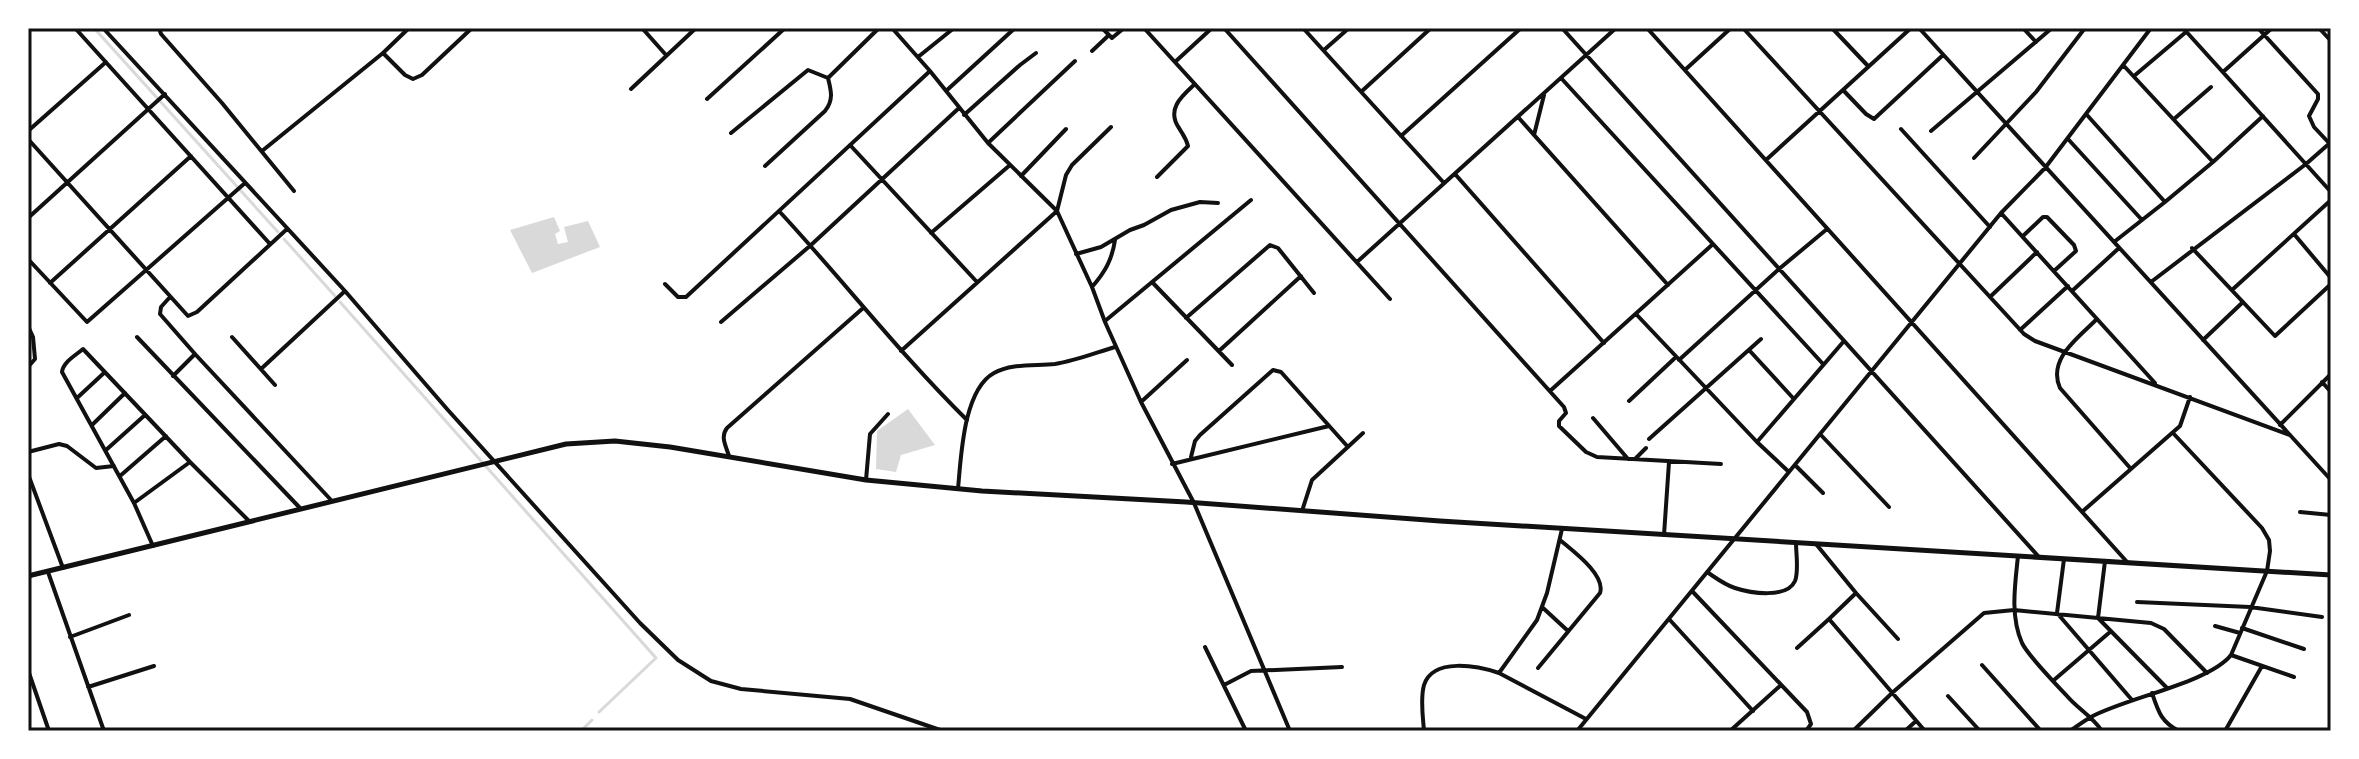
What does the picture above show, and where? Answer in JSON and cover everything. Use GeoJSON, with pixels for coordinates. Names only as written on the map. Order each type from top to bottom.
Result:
{"type":"FeatureCollection","features":[{"type":"Feature","properties":{"kind":"street"},"geometry":{"type":"LineString","coordinates":[[75,28],[270,244]]}},
{"type":"Feature","properties":{"kind":"street"},"geometry":{"type":"LineString","coordinates":[[103,28],[345,291],[493,463],[678,660],[711,681],[741,689],[850,699],[943,731]]}},
{"type":"Feature","properties":{"kind":"street"},"geometry":{"type":"LineString","coordinates":[[159,28],[294,191]]}},
{"type":"Feature","properties":{"kind":"street"},"geometry":{"type":"LineString","coordinates":[[262,151],[383,53],[409,28]]}},
{"type":"Feature","properties":{"kind":"street"},"geometry":{"type":"LineString","coordinates":[[383,53],[413,79],[422,75],[472,28]]}},
{"type":"Feature","properties":{"kind":"street"},"geometry":{"type":"LineString","coordinates":[[642,28],[666,55]]}},
{"type":"Feature","properties":{"kind":"street"},"geometry":{"type":"LineString","coordinates":[[631,89],[696,28]]}},
{"type":"Feature","properties":{"kind":"street"},"geometry":{"type":"LineString","coordinates":[[707,99],[785,28]]}},
{"type":"Feature","properties":{"kind":"street"},"geometry":{"type":"LineString","coordinates":[[828,78],[879,28]]}},
{"type":"Feature","properties":{"kind":"street"},"geometry":{"type":"LineString","coordinates":[[892,28],[988,143],[1057,211],[1141,402],[1194,503],[1290,731]]}},
{"type":"Feature","properties":{"kind":"street"},"geometry":{"type":"LineString","coordinates":[[918,57],[954,28]]}},
{"type":"Feature","properties":{"kind":"street"},"geometry":{"type":"LineString","coordinates":[[946,91],[1015,28]]}},
{"type":"Feature","properties":{"kind":"street"},"geometry":{"type":"LineString","coordinates":[[1102,28],[1112,38],[1124,28]]}},
{"type":"Feature","properties":{"kind":"street"},"geometry":{"type":"LineString","coordinates":[[1144,28],[1390,299]]}},
{"type":"Feature","properties":{"kind":"street"},"geometry":{"type":"LineString","coordinates":[[1175,62],[1212,28]]}},
{"type":"Feature","properties":{"kind":"street"},"geometry":{"type":"LineString","coordinates":[[1224,28],[1550,391],[1566,410],[1559,426],[1578,445],[1597,457],[1721,464]]}},
{"type":"Feature","properties":{"kind":"street"},"geometry":{"type":"LineString","coordinates":[[1303,28],[1444,183]]}},
{"type":"Feature","properties":{"kind":"street"},"geometry":{"type":"LineString","coordinates":[[1324,50],[1349,28]]}},
{"type":"Feature","properties":{"kind":"street"},"geometry":{"type":"LineString","coordinates":[[1361,92],[1431,28]]}},
{"type":"Feature","properties":{"kind":"street"},"geometry":{"type":"LineString","coordinates":[[1401,136],[1521,28]]}},
{"type":"Feature","properties":{"kind":"street"},"geometry":{"type":"LineString","coordinates":[[1562,28],[2039,557]]}},
{"type":"Feature","properties":{"kind":"street"},"geometry":{"type":"LineString","coordinates":[[1357,262],[1616,28]]}},
{"type":"Feature","properties":{"kind":"street"},"geometry":{"type":"LineString","coordinates":[[1647,28],[2128,563]]}},
{"type":"Feature","properties":{"kind":"street"},"geometry":{"type":"LineString","coordinates":[[1685,70],[1731,28]]}},
{"type":"Feature","properties":{"kind":"street"},"geometry":{"type":"LineString","coordinates":[[1743,28],[2020,330],[2035,341],[2290,435]]}},
{"type":"Feature","properties":{"kind":"street"},"geometry":{"type":"LineString","coordinates":[[1832,28],[1868,66]]}},
{"type":"Feature","properties":{"kind":"street"},"geometry":{"type":"LineString","coordinates":[[1766,160],[1911,28]]}},
{"type":"Feature","properties":{"kind":"street"},"geometry":{"type":"LineString","coordinates":[[1919,28],[2331,480]]}},
{"type":"Feature","properties":{"kind":"street"},"geometry":{"type":"LineString","coordinates":[[2023,28],[2036,42]]}},
{"type":"Feature","properties":{"kind":"street"},"geometry":{"type":"LineString","coordinates":[[1931,131],[2052,28]]}},
{"type":"Feature","properties":{"kind":"street"},"geometry":{"type":"LineString","coordinates":[[1974,158],[2036,92],[2085,28]]}},
{"type":"Feature","properties":{"kind":"street"},"geometry":{"type":"LineString","coordinates":[[1577,731],[2001,213],[2045,168],[2151,28]]}},
{"type":"Feature","properties":{"kind":"street"},"geometry":{"type":"LineString","coordinates":[[2151,282],[2306,164],[2330,142],[2314,127],[2309,116],[2318,94],[2258,28]]}},
{"type":"Feature","properties":{"kind":"street"},"geometry":{"type":"LineString","coordinates":[[2223,72],[2272,28]]}},
{"type":"Feature","properties":{"kind":"street"},"geometry":{"type":"LineString","coordinates":[[2319,28],[2331,41]]}},
{"type":"Feature","properties":{"kind":"street"},"geometry":{"type":"LineString","coordinates":[[2134,76],[2185,30],[2331,192]]}},
{"type":"Feature","properties":{"kind":"street"},"geometry":{"type":"LineString","coordinates":[[1092,51],[1109,35]]}},
{"type":"Feature","properties":{"kind":"street"},"geometry":{"type":"LineString","coordinates":[[964,115],[1036,53]]}},
{"type":"Feature","properties":{"kind":"street"},"geometry":{"type":"LineString","coordinates":[[1843,90],[1874,119],[1943,55]]}},
{"type":"Feature","properties":{"kind":"street"},"geometry":{"type":"LineString","coordinates":[[988,143],[1075,61]]}},
{"type":"Feature","properties":{"kind":"street"},"geometry":{"type":"LineString","coordinates":[[28,131],[106,62]]}},
{"type":"Feature","properties":{"kind":"street"},"geometry":{"type":"LineString","coordinates":[[2124,66],[2213,162]]}},
{"type":"Feature","properties":{"kind":"street"},"geometry":{"type":"LineString","coordinates":[[731,133],[808,70],[828,78]]}},
{"type":"Feature","properties":{"kind":"street"},"geometry":{"type":"LineString","coordinates":[[665,284],[678,297],[686,297],[930,71]]}},
{"type":"Feature","properties":{"kind":"street"},"geometry":{"type":"LineString","coordinates":[[765,166],[830,105],[832,94],[828,78]]}},
{"type":"Feature","properties":{"kind":"street"},"geometry":{"type":"LineString","coordinates":[[1561,78],[1823,364]]}},
{"type":"Feature","properties":{"kind":"street"},"geometry":{"type":"LineString","coordinates":[[1157,177],[1188,146],[1186,137],[1177,126],[1174,111],[1177,102],[1195,84]]}},
{"type":"Feature","properties":{"kind":"street"},"geometry":{"type":"LineString","coordinates":[[2174,119],[2211,87]]}},
{"type":"Feature","properties":{"kind":"street"},"geometry":{"type":"LineString","coordinates":[[1534,135],[1545,93]]}},
{"type":"Feature","properties":{"kind":"street"},"geometry":{"type":"LineString","coordinates":[[28,218],[163,96]]}},
{"type":"Feature","properties":{"kind":"street"},"geometry":{"type":"LineString","coordinates":[[721,322],[811,245],[959,108]]}},
{"type":"Feature","properties":{"kind":"street"},"geometry":{"type":"LineString","coordinates":[[2087,115],[2165,202]]}},
{"type":"Feature","properties":{"kind":"street"},"geometry":{"type":"LineString","coordinates":[[2114,242],[2213,162],[2263,116]]}},
{"type":"Feature","properties":{"kind":"street"},"geometry":{"type":"LineString","coordinates":[[1518,117],[1668,285]]}},
{"type":"Feature","properties":{"kind":"street"},"geometry":{"type":"LineString","coordinates":[[901,351],[1057,211],[1066,175],[1072,165],[1111,127]]}},
{"type":"Feature","properties":{"kind":"street"},"geometry":{"type":"LineString","coordinates":[[1021,176],[1066,129]]}},
{"type":"Feature","properties":{"kind":"street"},"geometry":{"type":"LineString","coordinates":[[1901,129],[1990,227]]}},
{"type":"Feature","properties":{"kind":"street"},"geometry":{"type":"LineString","coordinates":[[28,139],[188,316],[193,315],[287,229]]}},
{"type":"Feature","properties":{"kind":"street"},"geometry":{"type":"LineString","coordinates":[[2068,139],[2142,220]]}},
{"type":"Feature","properties":{"kind":"street"},"geometry":{"type":"LineString","coordinates":[[850,145],[977,282]]}},
{"type":"Feature","properties":{"kind":"street"},"geometry":{"type":"LineString","coordinates":[[50,283],[191,156]]}},
{"type":"Feature","properties":{"kind":"street"},"geometry":{"type":"LineString","coordinates":[[931,233],[1010,165]]}},
{"type":"Feature","properties":{"kind":"street"},"geometry":{"type":"LineString","coordinates":[[1455,174],[1604,343]]}},
{"type":"Feature","properties":{"kind":"street"},"geometry":{"type":"LineString","coordinates":[[28,259],[87,322],[245,183]]}},
{"type":"Feature","properties":{"kind":"street"},"geometry":{"type":"LineString","coordinates":[[1105,322],[1251,200]]}},
{"type":"Feature","properties":{"kind":"street"},"geometry":{"type":"LineString","coordinates":[[2232,290],[2331,200]]}},
{"type":"Feature","properties":{"kind":"street"},"geometry":{"type":"LineString","coordinates":[[1075,254],[1101,247],[1171,210],[1200,202],[1218,203]]}},
{"type":"Feature","properties":{"kind":"street"},"geometry":{"type":"LineString","coordinates":[[779,210],[901,351],[967,420]]}},
{"type":"Feature","properties":{"kind":"street"},"geometry":{"type":"LineString","coordinates":[[2001,213],[2157,385]]}},
{"type":"Feature","properties":{"kind":"street"},"geometry":{"type":"LineString","coordinates":[[2023,236],[2043,217],[2047,217],[2074,245],[2076,251],[2054,271]]}},
{"type":"Feature","properties":{"kind":"street"},"geometry":{"type":"LineString","coordinates":[[1629,401],[1828,228]]}},
{"type":"Feature","properties":{"kind":"street"},"geometry":{"type":"LineString","coordinates":[[2192,248],[2275,336],[2331,281],[2294,234]]}},
{"type":"Feature","properties":{"kind":"street"},"geometry":{"type":"LineString","coordinates":[[1092,287],[1108,267],[1115,240]]}},
{"type":"Feature","properties":{"kind":"street"},"geometry":{"type":"LineString","coordinates":[[1550,391],[1713,244]]}},
{"type":"Feature","properties":{"kind":"street"},"geometry":{"type":"LineString","coordinates":[[1186,318],[1270,245],[1278,248],[1314,293]]}},
{"type":"Feature","properties":{"kind":"street"},"geometry":{"type":"LineString","coordinates":[[2020,330],[2119,248]]}},
{"type":"Feature","properties":{"kind":"street"},"geometry":{"type":"LineString","coordinates":[[1991,296],[2037,252]]}},
{"type":"Feature","properties":{"kind":"street"},"geometry":{"type":"LineString","coordinates":[[1219,351],[1301,276]]}},
{"type":"Feature","properties":{"kind":"street"},"geometry":{"type":"LineString","coordinates":[[1152,282],[1232,365]]}},
{"type":"Feature","properties":{"kind":"street"},"geometry":{"type":"LineString","coordinates":[[261,369],[345,291]]}},
{"type":"Feature","properties":{"kind":"street"},"geometry":{"type":"LineString","coordinates":[[170,297],[161,307],[160,314],[331,500]]}},
{"type":"Feature","properties":{"kind":"street"},"geometry":{"type":"LineString","coordinates":[[2203,340],[2243,302]]}},
{"type":"Feature","properties":{"kind":"street"},"geometry":{"type":"LineString","coordinates":[[730,458],[723,438],[727,428],[863,308]]}},
{"type":"Feature","properties":{"kind":"street"},"geometry":{"type":"LineString","coordinates":[[1636,314],[1789,472]]}},
{"type":"Feature","properties":{"kind":"street"},"geometry":{"type":"LineString","coordinates":[[2097,319],[2065,350],[2056,376],[2060,388],[2131,469]]}},
{"type":"Feature","properties":{"kind":"street"},"geometry":{"type":"LineString","coordinates":[[28,326],[35,359],[28,367]]}},
{"type":"Feature","properties":{"kind":"street"},"geometry":{"type":"LineString","coordinates":[[137,337],[300,508]]}},
{"type":"Feature","properties":{"kind":"street"},"geometry":{"type":"LineString","coordinates":[[232,337],[275,385]]}},
{"type":"Feature","properties":{"kind":"street"},"geometry":{"type":"LineString","coordinates":[[1649,439],[1761,339]]}},
{"type":"Feature","properties":{"kind":"street"},"geometry":{"type":"LineString","coordinates":[[1757,442],[1844,341]]}},
{"type":"Feature","properties":{"kind":"street"},"geometry":{"type":"LineString","coordinates":[[958,489],[967,420],[981,387],[992,374],[1012,367],[1057,364],[1116,347]]}},
{"type":"Feature","properties":{"kind":"street"},"geometry":{"type":"LineString","coordinates":[[153,546],[120,476],[62,372],[62,367],[83,349],[250,522]]}},
{"type":"Feature","properties":{"kind":"street"},"geometry":{"type":"LineString","coordinates":[[1749,350],[1794,399]]}},
{"type":"Feature","properties":{"kind":"street"},"geometry":{"type":"LineString","coordinates":[[173,376],[195,354]]}},
{"type":"Feature","properties":{"kind":"street"},"geometry":{"type":"LineString","coordinates":[[1141,402],[1187,360]]}},
{"type":"Feature","properties":{"kind":"street"},"geometry":{"type":"LineString","coordinates":[[1191,457],[1200,435],[1273,370],[1281,372],[1348,447]]}},
{"type":"Feature","properties":{"kind":"street"},"geometry":{"type":"LineString","coordinates":[[77,398],[105,372]]}},
{"type":"Feature","properties":{"kind":"street"},"geometry":{"type":"LineString","coordinates":[[2280,425],[2331,374]]}},
{"type":"Feature","properties":{"kind":"street"},"geometry":{"type":"LineString","coordinates":[[2322,382],[2331,392]]}},
{"type":"Feature","properties":{"kind":"street"},"geometry":{"type":"LineString","coordinates":[[92,425],[125,393]]}},
{"type":"Feature","properties":{"kind":"street"},"geometry":{"type":"LineString","coordinates":[[2083,511],[2180,426],[2190,397]]}},
{"type":"Feature","properties":{"kind":"street"},"geometry":{"type":"LineString","coordinates":[[866,480],[870,434],[888,414]]}},
{"type":"Feature","properties":{"kind":"street"},"geometry":{"type":"LineString","coordinates":[[106,450],[145,415]]}},
{"type":"Feature","properties":{"kind":"street"},"geometry":{"type":"LineString","coordinates":[[1593,418],[1628,459]]}},
{"type":"Feature","properties":{"kind":"street"},"geometry":{"type":"LineString","coordinates":[[1172,464],[1329,426]]}},
{"type":"Feature","properties":{"kind":"street"},"geometry":{"type":"LineString","coordinates":[[1302,512],[1312,480],[1363,433]]}},
{"type":"Feature","properties":{"kind":"street"},"geometry":{"type":"LineString","coordinates":[[2070,731],[2091,716],[2207,673],[2225,662],[2231,655],[2267,571],[2269,540],[2262,528],[2173,433]]}},
{"type":"Feature","properties":{"kind":"street"},"geometry":{"type":"LineString","coordinates":[[1820,434],[1889,507]]}},
{"type":"Feature","properties":{"kind":"street"},"geometry":{"type":"LineString","coordinates":[[120,476],[166,436]]}},
{"type":"Feature","properties":{"kind":"street"},"geometry":{"type":"LineString","coordinates":[[28,576],[566,444],[615,441],[670,447],[866,480],[958,489],[2331,575]]}},
{"type":"Feature","properties":{"kind":"street"},"geometry":{"type":"LineString","coordinates":[[28,452],[59,444],[67,446],[96,468],[114,466]]}},
{"type":"Feature","properties":{"kind":"street"},"geometry":{"type":"LineString","coordinates":[[1634,459],[1646,448]]}},
{"type":"Feature","properties":{"kind":"street"},"geometry":{"type":"LineString","coordinates":[[134,503],[190,462]]}},
{"type":"Feature","properties":{"kind":"street"},"geometry":{"type":"LineString","coordinates":[[1664,535],[1669,462]]}},
{"type":"Feature","properties":{"kind":"street"},"geometry":{"type":"LineString","coordinates":[[1795,465],[1823,493]]}},
{"type":"Feature","properties":{"kind":"street"},"geometry":{"type":"LineString","coordinates":[[28,474],[63,568]]}},
{"type":"Feature","properties":{"kind":"street"},"geometry":{"type":"LineString","coordinates":[[2300,512],[2331,515]]}},
{"type":"Feature","properties":{"kind":"street"},"geometry":{"type":"LineString","coordinates":[[1499,673],[1533,627],[1542,607],[1562,529]]}},
{"type":"Feature","properties":{"kind":"street"},"geometry":{"type":"LineString","coordinates":[[1538,668],[1602,587],[1588,565],[1560,540]]}},
{"type":"Feature","properties":{"kind":"street"},"geometry":{"type":"LineString","coordinates":[[1707,572],[1731,587],[1779,593],[1794,584],[1796,543]]}},
{"type":"Feature","properties":{"kind":"street"},"geometry":{"type":"LineString","coordinates":[[1816,544],[1898,639]]}},
{"type":"Feature","properties":{"kind":"street"},"geometry":{"type":"LineString","coordinates":[[2018,556],[2014,610],[2023,644],[2102,731]]}},
{"type":"Feature","properties":{"kind":"street"},"geometry":{"type":"LineString","coordinates":[[2064,559],[2057,613],[2133,700]]}},
{"type":"Feature","properties":{"kind":"street"},"geometry":{"type":"LineString","coordinates":[[2105,561],[2098,618],[2167,688]]}},
{"type":"Feature","properties":{"kind":"street"},"geometry":{"type":"LineString","coordinates":[[48,572],[104,731]]}},
{"type":"Feature","properties":{"kind":"street"},"geometry":{"type":"LineString","coordinates":[[1692,591],[1810,718],[1811,724],[1806,731]]}},
{"type":"Feature","properties":{"kind":"street"},"geometry":{"type":"LineString","coordinates":[[1797,648],[1856,593]]}},
{"type":"Feature","properties":{"kind":"street"},"geometry":{"type":"LineString","coordinates":[[2137,602],[2250,607],[2322,617]]}},
{"type":"Feature","properties":{"kind":"street"},"geometry":{"type":"LineString","coordinates":[[1542,607],[1568,631]]}},
{"type":"Feature","properties":{"kind":"street"},"geometry":{"type":"LineString","coordinates":[[1853,731],[1984,613],[2014,610],[2159,625],[2207,673]]}},
{"type":"Feature","properties":{"kind":"street"},"geometry":{"type":"LineString","coordinates":[[70,637],[129,615]]}},
{"type":"Feature","properties":{"kind":"street"},"geometry":{"type":"LineString","coordinates":[[1669,619],[1753,711]]}},
{"type":"Feature","properties":{"kind":"street"},"geometry":{"type":"LineString","coordinates":[[1829,619],[1925,731]]}},
{"type":"Feature","properties":{"kind":"street"},"geometry":{"type":"LineString","coordinates":[[2215,626],[2304,649]]}},
{"type":"Feature","properties":{"kind":"street"},"geometry":{"type":"LineString","coordinates":[[2054,680],[2110,631]]}},
{"type":"Feature","properties":{"kind":"street"},"geometry":{"type":"LineString","coordinates":[[1205,647],[1246,731]]}},
{"type":"Feature","properties":{"kind":"street"},"geometry":{"type":"LineString","coordinates":[[2231,655],[2294,677]]}},
{"type":"Feature","properties":{"kind":"street"},"geometry":{"type":"LineString","coordinates":[[1982,665],[2041,731]]}},
{"type":"Feature","properties":{"kind":"street"},"geometry":{"type":"LineString","coordinates":[[88,687],[154,666]]}},
{"type":"Feature","properties":{"kind":"street"},"geometry":{"type":"LineString","coordinates":[[1424,731],[1424,683],[1438,669],[1463,666],[1499,673],[1586,719]]}},
{"type":"Feature","properties":{"kind":"street"},"geometry":{"type":"LineString","coordinates":[[2225,731],[2262,666]]}},
{"type":"Feature","properties":{"kind":"street"},"geometry":{"type":"LineString","coordinates":[[1224,685],[1246,673],[1342,667]]}},
{"type":"Feature","properties":{"kind":"street"},"geometry":{"type":"LineString","coordinates":[[28,670],[49,731]]}},
{"type":"Feature","properties":{"kind":"street"},"geometry":{"type":"LineString","coordinates":[[1730,731],[1781,685]]}},
{"type":"Feature","properties":{"kind":"street"},"geometry":{"type":"LineString","coordinates":[[2152,693],[2159,715],[2168,726],[2179,731]]}},
{"type":"Feature","properties":{"kind":"street"},"geometry":{"type":"LineString","coordinates":[[1948,696],[1980,731]]}},
{"type":"Feature","properties":{"kind":"street"},"geometry":{"type":"LineString","coordinates":[[1905,731],[1916,721]]}},
{"type":"Feature","properties":{"kind":"shaded area"},"geometry":{"type":"Polygon","coordinates":[[[554,217],[560,231],[555,234],[558,244],[568,242],[564,227],[588,221],[600,247],[532,273],[510,230],[554,217]]]}},
{"type":"Feature","properties":{"kind":"shaded area"},"geometry":{"type":"Polygon","coordinates":[[[908,409],[935,445],[901,455],[896,472],[876,469],[877,431],[908,409]]]}},
{"type":"Feature","properties":{"kind":"waterway"},"geometry":{"type":"LineString","coordinates":[[94,28],[278,232]]}},
{"type":"Feature","properties":{"kind":"waterway"},"geometry":{"type":"LineString","coordinates":[[284,239],[335,296]]}},
{"type":"Feature","properties":{"kind":"waterway"},"geometry":{"type":"LineString","coordinates":[[340,302],[656,658],[599,712]]}},
{"type":"Feature","properties":{"kind":"waterway"},"geometry":{"type":"LineString","coordinates":[[581,731],[592,720]]}}]}
